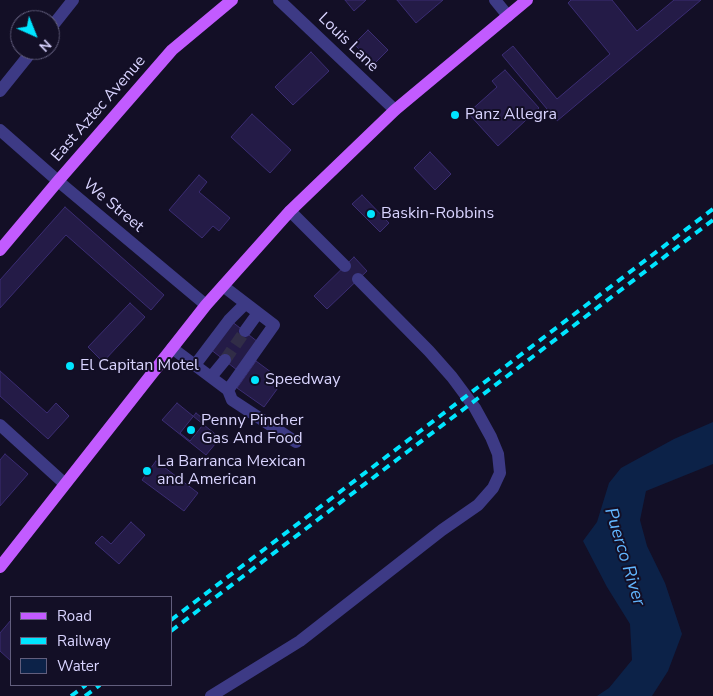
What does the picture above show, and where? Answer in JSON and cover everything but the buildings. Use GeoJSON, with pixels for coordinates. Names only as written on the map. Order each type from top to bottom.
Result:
{"type":"FeatureCollection","features":[{"type":"Feature","properties":{"kind":"main road","name":"East Aztec Avenue"},"geometry":{"type":"LineString","coordinates":[[0,250],[172,50],[232,0]]}},
{"type":"Feature","properties":{"kind":"main road"},"geometry":{"type":"LineString","coordinates":[[0,567],[206,305],[290,212],[394,110],[527,0]]}},
{"type":"Feature","properties":{"kind":"street"},"geometry":{"type":"LineString","coordinates":[[60,16],[73,0]]}},
{"type":"Feature","properties":{"kind":"street","name":"Louis Lane"},"geometry":{"type":"LineString","coordinates":[[279,0],[394,110]]}},
{"type":"Feature","properties":{"kind":"street"},"geometry":{"type":"LineString","coordinates":[[494,0],[508,16]]}},
{"type":"Feature","properties":{"kind":"street"},"geometry":{"type":"LineString","coordinates":[[0,91],[25,60]]}},
{"type":"Feature","properties":{"kind":"street","name":"We Street"},"geometry":{"type":"LineString","coordinates":[[0,130],[206,305]]}},
{"type":"Feature","properties":{"kind":"street"},"geometry":{"type":"LineString","coordinates":[[290,212],[345,266]]}},
{"type":"Feature","properties":{"kind":"street"},"geometry":{"type":"LineString","coordinates":[[211,696],[300,642],[442,530],[478,505],[493,488],[500,473],[498,454],[492,437],[471,404],[429,351],[358,279]]}},
{"type":"Feature","properties":{"kind":"street"},"geometry":{"type":"LineString","coordinates":[[222,286],[274,325],[228,390]]}},
{"type":"Feature","properties":{"kind":"street"},"geometry":{"type":"LineString","coordinates":[[195,365],[229,320],[246,304]]}},
{"type":"Feature","properties":{"kind":"street"},"geometry":{"type":"LineString","coordinates":[[245,332],[258,313]]}},
{"type":"Feature","properties":{"kind":"street"},"geometry":{"type":"LineString","coordinates":[[172,348],[228,390],[232,400],[296,442]]}},
{"type":"Feature","properties":{"kind":"street"},"geometry":{"type":"LineString","coordinates":[[211,377],[225,360]]}},
{"type":"Feature","properties":{"kind":"street"},"geometry":{"type":"LineString","coordinates":[[0,425],[65,484]]}},
{"type":"Feature","properties":{"kind":"water","name":"Puerco River"},"geometry":{"type":"Polygon","coordinates":[[[713,422],[713,464],[646,491],[640,520],[647,546],[665,583],[682,634],[668,671],[652,696],[597,696],[609,688],[632,660],[630,624],[607,587],[583,541],[597,522],[609,483],[621,468],[674,439],[713,422]]]}},
{"type":"Feature","properties":{"kind":"tunnel"},"geometry":{"type":"LineString","coordinates":[[225,360],[245,331]]}},
{"type":"Feature","properties":{"kind":"railway"},"geometry":{"type":"LineString","coordinates":[[172,619],[713,209]]}},
{"type":"Feature","properties":{"kind":"railway"},"geometry":{"type":"LineString","coordinates":[[172,630],[713,220]]}},
{"type":"Feature","properties":{"kind":"railway"},"geometry":{"type":"LineString","coordinates":[[71,696],[85,686]]}},
{"type":"Feature","properties":{"kind":"railway"},"geometry":{"type":"LineString","coordinates":[[85,696],[99,686]]}},
{"type":"Feature","properties":{"kind":"place","name":"Panz Allegra"},"geometry":{"type":"Point","coordinates":[455,115]}},
{"type":"Feature","properties":{"kind":"place","name":"Baskin-Robbins"},"geometry":{"type":"Point","coordinates":[371,214]}},
{"type":"Feature","properties":{"kind":"place","name":"El Capitan Motel"},"geometry":{"type":"Point","coordinates":[70,366]}},
{"type":"Feature","properties":{"kind":"place","name":"Speedway"},"geometry":{"type":"Point","coordinates":[255,380]}},
{"type":"Feature","properties":{"kind":"place","name":"Penny Pincher Gas And Food"},"geometry":{"type":"Point","coordinates":[191,430]}},
{"type":"Feature","properties":{"kind":"place","name":"La Barranca Mexican and American"},"geometry":{"type":"Point","coordinates":[147,471]}}]}
